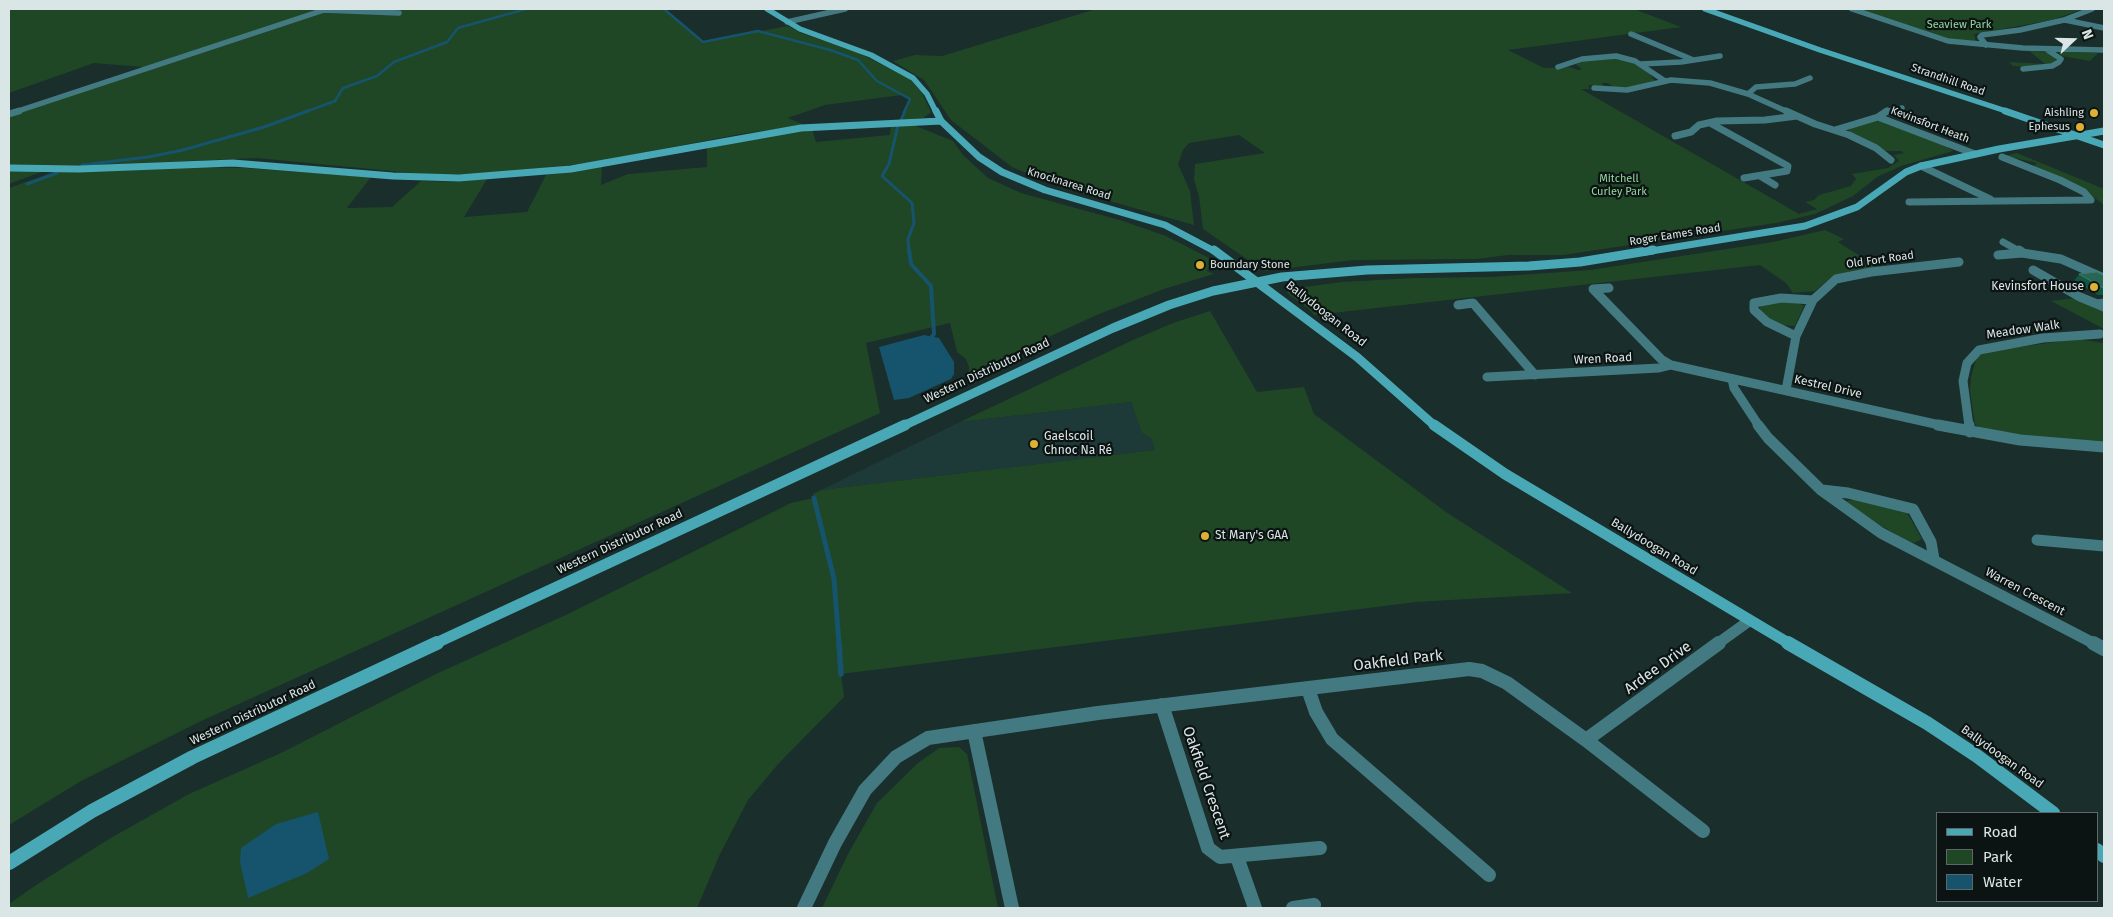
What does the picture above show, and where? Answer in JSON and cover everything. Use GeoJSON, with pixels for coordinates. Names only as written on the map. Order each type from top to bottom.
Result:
{"type":"FeatureCollection","features":[{"type":"Feature","properties":{"kind":"street","name":"Knocknarea Road"},"geometry":{"type":"LineString","coordinates":[[767,9],[809,33],[871,55],[901,70],[920,85],[941,121],[972,151],[1002,172],[1045,190],[1139,216],[1184,233],[1223,255],[1258,281]]}},
{"type":"Feature","properties":{"kind":"street"},"geometry":{"type":"LineString","coordinates":[[787,22],[846,9]]}},
{"type":"Feature","properties":{"kind":"street","name":"Strandhill Road"},"geometry":{"type":"LineString","coordinates":[[1705,9],[1784,38],[1925,83],[2104,146]]}},
{"type":"Feature","properties":{"kind":"street"},"geometry":{"type":"LineString","coordinates":[[1852,9],[1941,40],[2046,49],[2104,50]]}},
{"type":"Feature","properties":{"kind":"street"},"geometry":{"type":"LineString","coordinates":[[1986,44],[1982,42],[1982,35],[2020,30],[2064,20],[2092,9]]}},
{"type":"Feature","properties":{"kind":"street"},"geometry":{"type":"LineString","coordinates":[[9,114],[324,10],[399,12]]}},
{"type":"Feature","properties":{"kind":"street"},"geometry":{"type":"LineString","coordinates":[[2064,20],[2104,28]]}},
{"type":"Feature","properties":{"kind":"street"},"geometry":{"type":"LineString","coordinates":[[1631,34],[1691,59]]}},
{"type":"Feature","properties":{"kind":"street"},"geometry":{"type":"LineString","coordinates":[[1641,38],[1649,37]]}},
{"type":"Feature","properties":{"kind":"street"},"geometry":{"type":"LineString","coordinates":[[2023,69],[2052,66],[2059,62],[2061,59],[2046,49]]}},
{"type":"Feature","properties":{"kind":"street"},"geometry":{"type":"LineString","coordinates":[[1558,67],[1606,56],[1626,58],[1641,64],[1666,81]]}},
{"type":"Feature","properties":{"kind":"street"},"geometry":{"type":"LineString","coordinates":[[1641,64],[1680,62],[1720,56]]}},
{"type":"Feature","properties":{"kind":"street"},"geometry":{"type":"LineString","coordinates":[[1567,64],[1580,69]]}},
{"type":"Feature","properties":{"kind":"street"},"geometry":{"type":"LineString","coordinates":[[1748,94],[1756,86],[1795,84],[1810,78]]}},
{"type":"Feature","properties":{"kind":"street"},"geometry":{"type":"LineString","coordinates":[[1594,88],[1641,88],[1666,81],[1710,83],[1748,94],[1836,130],[1884,153],[1891,160]]}},
{"type":"Feature","properties":{"kind":"street","name":"Kevinsfort Heath"},"geometry":{"type":"LineString","coordinates":[[1836,130],[1878,117],[1886,111],[1902,108]]}},
{"type":"Feature","properties":{"kind":"street"},"geometry":{"type":"LineString","coordinates":[[1675,136],[1691,132],[1699,126],[1728,120],[1775,120],[1798,116]]}},
{"type":"Feature","properties":{"kind":"street","name":"Kevinsfort Heath"},"geometry":{"type":"LineString","coordinates":[[1878,117],[1974,154]]}},
{"type":"Feature","properties":{"kind":"street"},"geometry":{"type":"LineString","coordinates":[[9,168],[79,169],[232,163],[393,176],[468,178],[571,169],[801,128],[941,121]]}},
{"type":"Feature","properties":{"kind":"street"},"geometry":{"type":"LineString","coordinates":[[1710,123],[1788,166],[1787,172],[1744,178]]}},
{"type":"Feature","properties":{"kind":"street","name":"Roger Eames Road"},"geometry":{"type":"LineString","coordinates":[[1258,281],[1306,274],[1358,270],[1509,267],[1580,262],[1805,226],[1840,216],[1875,196],[1906,172],[1921,166],[1974,154],[2104,131]]}},
{"type":"Feature","properties":{"kind":"street"},"geometry":{"type":"LineString","coordinates":[[1884,153],[1898,153]]}},
{"type":"Feature","properties":{"kind":"street"},"geometry":{"type":"LineString","coordinates":[[1909,202],[2091,200],[2084,192],[2026,165],[2002,157]]}},
{"type":"Feature","properties":{"kind":"street"},"geometry":{"type":"LineString","coordinates":[[2026,165],[2035,163]]}},
{"type":"Feature","properties":{"kind":"street"},"geometry":{"type":"LineString","coordinates":[[1921,166],[1991,200]]}},
{"type":"Feature","properties":{"kind":"street"},"geometry":{"type":"LineString","coordinates":[[1760,176],[1775,185]]}},
{"type":"Feature","properties":{"kind":"street"},"geometry":{"type":"LineString","coordinates":[[2003,242],[2022,253]]}},
{"type":"Feature","properties":{"kind":"street"},"geometry":{"type":"LineString","coordinates":[[1998,255],[2022,253],[2061,259],[2104,278]]}},
{"type":"Feature","properties":{"kind":"street","name":"Old Fort Road"},"geometry":{"type":"LineString","coordinates":[[1786,390],[1796,336],[1813,300],[1836,279],[1871,272],[1959,262]]}},
{"type":"Feature","properties":{"kind":"street"},"geometry":{"type":"LineString","coordinates":[[2033,270],[2080,297],[2102,305]]}},
{"type":"Feature","properties":{"kind":"street","name":"Ballydoogan Road"},"geometry":{"type":"LineString","coordinates":[[1258,281],[1357,357],[1435,426],[1464,446],[1536,493],[1749,621],[1926,723],[1977,756],[2052,812]]}},
{"type":"Feature","properties":{"kind":"street","name":"Western Distributor Road"},"geometry":{"type":"LineString","coordinates":[[9,863],[92,811],[160,774],[289,711],[1113,328],[1183,300],[1258,281]]}},
{"type":"Feature","properties":{"kind":"street","name":"Kestrel Drive"},"geometry":{"type":"LineString","coordinates":[[1609,288],[1593,289],[1661,359],[1671,365],[1970,432],[2020,440],[2104,447]]}},
{"type":"Feature","properties":{"kind":"street"},"geometry":{"type":"LineString","coordinates":[[1796,336],[1782,331],[1767,322],[1754,310],[1754,303],[1780,298],[1813,300]]}},
{"type":"Feature","properties":{"kind":"street"},"geometry":{"type":"LineString","coordinates":[[1458,305],[1473,303],[1535,375]]}},
{"type":"Feature","properties":{"kind":"street","name":"Meadow Walk"},"geometry":{"type":"LineString","coordinates":[[1970,432],[1963,381],[1967,362],[1979,350],[1991,346],[2043,338],[2100,334]]}},
{"type":"Feature","properties":{"kind":"street","name":"Wren Road"},"geometry":{"type":"LineString","coordinates":[[1487,377],[1659,368],[1671,365]]}},
{"type":"Feature","properties":{"kind":"street","name":"Warren Crescent"},"geometry":{"type":"LineString","coordinates":[[1732,379],[1738,394],[1768,438],[1821,490],[1881,533],[2104,649]]}},
{"type":"Feature","properties":{"kind":"street"},"geometry":{"type":"LineString","coordinates":[[1821,490],[1848,493],[1913,509],[1932,542],[1934,559]]}},
{"type":"Feature","properties":{"kind":"street"},"geometry":{"type":"LineString","coordinates":[[2037,540],[2104,546]]}},
{"type":"Feature","properties":{"kind":"street","name":"Ardee Drive"},"geometry":{"type":"LineString","coordinates":[[1586,740],[1749,621]]}},
{"type":"Feature","properties":{"kind":"street","name":"Oakfield Park"},"geometry":{"type":"LineString","coordinates":[[1308,689],[1468,669],[1482,671],[1507,683],[1586,740],[1703,831]]}},
{"type":"Feature","properties":{"kind":"street"},"geometry":{"type":"LineString","coordinates":[[804,908],[835,843],[865,790],[896,758],[928,738],[1162,705],[1308,689],[1316,712],[1332,739],[1488,875]]}},
{"type":"Feature","properties":{"kind":"street","name":"Oakfield Crescent"},"geometry":{"type":"LineString","coordinates":[[1162,705],[1208,848],[1220,857],[1237,857],[1320,848]]}},
{"type":"Feature","properties":{"kind":"street"},"geometry":{"type":"LineString","coordinates":[[974,731],[1012,908]]}},
{"type":"Feature","properties":{"kind":"street"},"geometry":{"type":"LineString","coordinates":[[1237,857],[1255,908]]}},
{"type":"Feature","properties":{"kind":"street"},"geometry":{"type":"LineString","coordinates":[[1293,908],[1314,905]]}},
{"type":"Feature","properties":{"kind":"shaded area","name":"Gaelscoil Chnoc Na Ré"},"geometry":{"type":"Polygon","coordinates":[[[1131,402],[1142,433],[1151,438],[1155,450],[821,490],[960,422],[1131,402]]]}},
{"type":"Feature","properties":{"kind":"green space"},"geometry":{"type":"Polygon","coordinates":[[[9,9],[664,9],[703,42],[788,26],[801,33],[859,53],[910,79],[922,93],[931,112],[923,118],[901,120],[910,99],[902,95],[825,105],[788,118],[804,125],[741,134],[589,163],[494,173],[432,175],[257,158],[92,165],[9,165],[9,115],[143,67],[94,63],[9,93],[9,9]]]}},
{"type":"Feature","properties":{"kind":"green space","name":"Mitchell Curley Park"},"geometry":{"type":"Polygon","coordinates":[[[1096,9],[1634,9],[1681,27],[1508,50],[1544,68],[1569,67],[1578,70],[1582,69],[1575,64],[1581,61],[1618,58],[1633,63],[1648,72],[1655,81],[1638,88],[1613,87],[1608,83],[1602,83],[1603,86],[1588,85],[1590,89],[1581,89],[1799,214],[1817,209],[1805,202],[1814,200],[1819,195],[1851,186],[1856,179],[1852,174],[1888,168],[1899,161],[1894,155],[1904,153],[1901,151],[1885,151],[1848,131],[1851,128],[1878,120],[1944,145],[1953,151],[1901,166],[1877,177],[1853,196],[1815,214],[1776,223],[1563,255],[1508,255],[1477,259],[1354,260],[1264,271],[1203,229],[1199,196],[1194,180],[1195,164],[1265,153],[1239,135],[1189,143],[1183,150],[1178,164],[1190,191],[1194,225],[1060,187],[1012,167],[951,120],[924,80],[893,61],[915,55],[942,56],[1096,9]]]}},
{"type":"Feature","properties":{"kind":"green space","name":"Seaview Park"},"geometry":{"type":"Polygon","coordinates":[[[1858,9],[2083,9],[2052,20],[1974,34],[1976,42],[1953,41],[1858,9]]]}},
{"type":"Feature","properties":{"kind":"green space"},"geometry":{"type":"Polygon","coordinates":[[[2028,50],[2048,53],[2056,58],[2055,61],[2049,65],[2032,67],[2013,66],[2009,62],[2045,64],[2028,50]]]}},
{"type":"Feature","properties":{"kind":"green space"},"geometry":{"type":"Polygon","coordinates":[[[2059,52],[2098,53],[2090,61],[2062,56],[2059,52]]]}},
{"type":"Feature","properties":{"kind":"green space"},"geometry":{"type":"Polygon","coordinates":[[[911,124],[953,141],[963,155],[988,178],[1021,193],[1123,221],[1166,236],[1209,258],[1211,263],[1207,271],[1214,274],[1167,288],[1099,314],[968,376],[969,367],[966,359],[957,352],[950,323],[866,343],[880,413],[199,722],[81,781],[9,825],[9,188],[54,172],[193,167],[245,168],[371,177],[347,208],[392,207],[421,181],[455,182],[487,179],[464,217],[527,212],[546,175],[602,166],[601,185],[628,174],[707,167],[707,147],[812,129],[816,142],[890,135],[891,126],[911,124]]]}},
{"type":"Feature","properties":{"kind":"green space"},"geometry":{"type":"Polygon","coordinates":[[[2017,153],[2104,189],[2104,205],[2083,189],[2034,166],[2037,163],[2005,156],[2017,153]]]}},
{"type":"Feature","properties":{"kind":"green space"},"geometry":{"type":"Polygon","coordinates":[[[9,171],[44,171],[9,184],[9,171]]]}},
{"type":"Feature","properties":{"kind":"green space"},"geometry":{"type":"Polygon","coordinates":[[[1825,230],[1844,239],[1838,242],[1879,268],[1855,270],[1831,277],[1815,291],[1793,293],[1786,283],[1760,265],[1314,315],[1287,293],[1289,289],[1342,282],[1414,278],[1491,277],[1590,270],[1773,242],[1825,230]]]}},
{"type":"Feature","properties":{"kind":"green space"},"geometry":{"type":"Polygon","coordinates":[[[2076,298],[2104,310],[2104,329],[2051,301],[2076,298]]]}},
{"type":"Feature","properties":{"kind":"green space"},"geometry":{"type":"Polygon","coordinates":[[[1766,303],[1798,303],[1804,306],[1795,326],[1779,325],[1760,312],[1760,307],[1766,303]]]}},
{"type":"Feature","properties":{"kind":"green space"},"geometry":{"type":"Polygon","coordinates":[[[1210,311],[1257,392],[1304,387],[1314,414],[1446,512],[1572,593],[1416,602],[841,674],[844,697],[779,763],[748,800],[720,854],[697,908],[9,908],[9,904],[36,885],[109,839],[189,794],[281,753],[436,674],[570,613],[791,503],[814,498],[813,494],[821,490],[1155,450],[1151,438],[1142,433],[1131,402],[960,422],[1133,340],[1173,323],[1210,311]]]}},
{"type":"Feature","properties":{"kind":"green space"},"geometry":{"type":"Polygon","coordinates":[[[2077,339],[2104,343],[2104,443],[2004,434],[1981,429],[1975,424],[1970,391],[1971,377],[1976,360],[1983,352],[2077,339]]]}},
{"type":"Feature","properties":{"kind":"green space"},"geometry":{"type":"Polygon","coordinates":[[[1855,499],[1906,511],[1922,539],[1914,543],[1907,541],[1858,512],[1848,505],[1847,501],[1855,499]]]}},
{"type":"Feature","properties":{"kind":"green space"},"geometry":{"type":"Polygon","coordinates":[[[959,747],[967,754],[998,908],[822,908],[849,852],[877,803],[918,763],[939,748],[959,747]]]}},
{"type":"Feature","properties":{"kind":"water"},"geometry":{"type":"Polygon","coordinates":[[[924,335],[939,338],[954,362],[954,374],[951,379],[909,398],[894,400],[879,347],[924,335]]]}},
{"type":"Feature","properties":{"kind":"water"},"geometry":{"type":"Polygon","coordinates":[[[318,812],[329,859],[307,873],[248,898],[240,862],[241,848],[276,824],[318,812]]]}},
{"type":"Feature","properties":{"kind":"building"},"geometry":{"type":"Polygon","coordinates":[[[2097,272],[2104,276],[2103,288],[2079,274],[2097,272]]]}},
{"type":"Feature","properties":{"kind":"waterway"},"geometry":{"type":"LineString","coordinates":[[305,112],[335,101],[343,88],[377,76],[394,62],[447,42],[458,28],[526,9]]}},
{"type":"Feature","properties":{"kind":"waterway"},"geometry":{"type":"LineString","coordinates":[[664,9],[703,42],[758,31],[830,50],[858,60],[877,81],[910,99],[904,112]]}},
{"type":"Feature","properties":{"kind":"waterway"},"geometry":{"type":"LineString","coordinates":[[82,165],[148,157],[183,150],[264,127],[308,111]]}},
{"type":"Feature","properties":{"kind":"waterway"},"geometry":{"type":"LineString","coordinates":[[901,120],[905,111]]}},
{"type":"Feature","properties":{"kind":"waterway"},"geometry":{"type":"LineString","coordinates":[[898,125],[889,164],[882,176],[912,203],[914,223],[908,239],[909,252]]}},
{"type":"Feature","properties":{"kind":"waterway"},"geometry":{"type":"LineString","coordinates":[[27,184],[57,173]]}},
{"type":"Feature","properties":{"kind":"waterway"},"geometry":{"type":"LineString","coordinates":[[909,250],[911,264],[931,286],[934,334],[929,340]]}},
{"type":"Feature","properties":{"kind":"waterway"},"geometry":{"type":"LineString","coordinates":[[814,498],[834,579],[839,644]]}},
{"type":"Feature","properties":{"kind":"waterway"},"geometry":{"type":"LineString","coordinates":[[839,643],[841,674]]}},
{"type":"Feature","properties":{"kind":"place","name":"Aishling"},"geometry":{"type":"Point","coordinates":[2094,113]}},
{"type":"Feature","properties":{"kind":"place","name":"Ephesus"},"geometry":{"type":"Point","coordinates":[2080,127]}},
{"type":"Feature","properties":{"kind":"place","name":"Boundary Stone"},"geometry":{"type":"Point","coordinates":[1200,265]}},
{"type":"Feature","properties":{"kind":"place","name":"Kevinsfort House"},"geometry":{"type":"Point","coordinates":[2094,287]}},
{"type":"Feature","properties":{"kind":"place","name":"Gaelscoil Chnoc Na Ré"},"geometry":{"type":"Point","coordinates":[1034,444]}},
{"type":"Feature","properties":{"kind":"place","name":"St Mary's GAA"},"geometry":{"type":"Point","coordinates":[1205,536]}}]}
